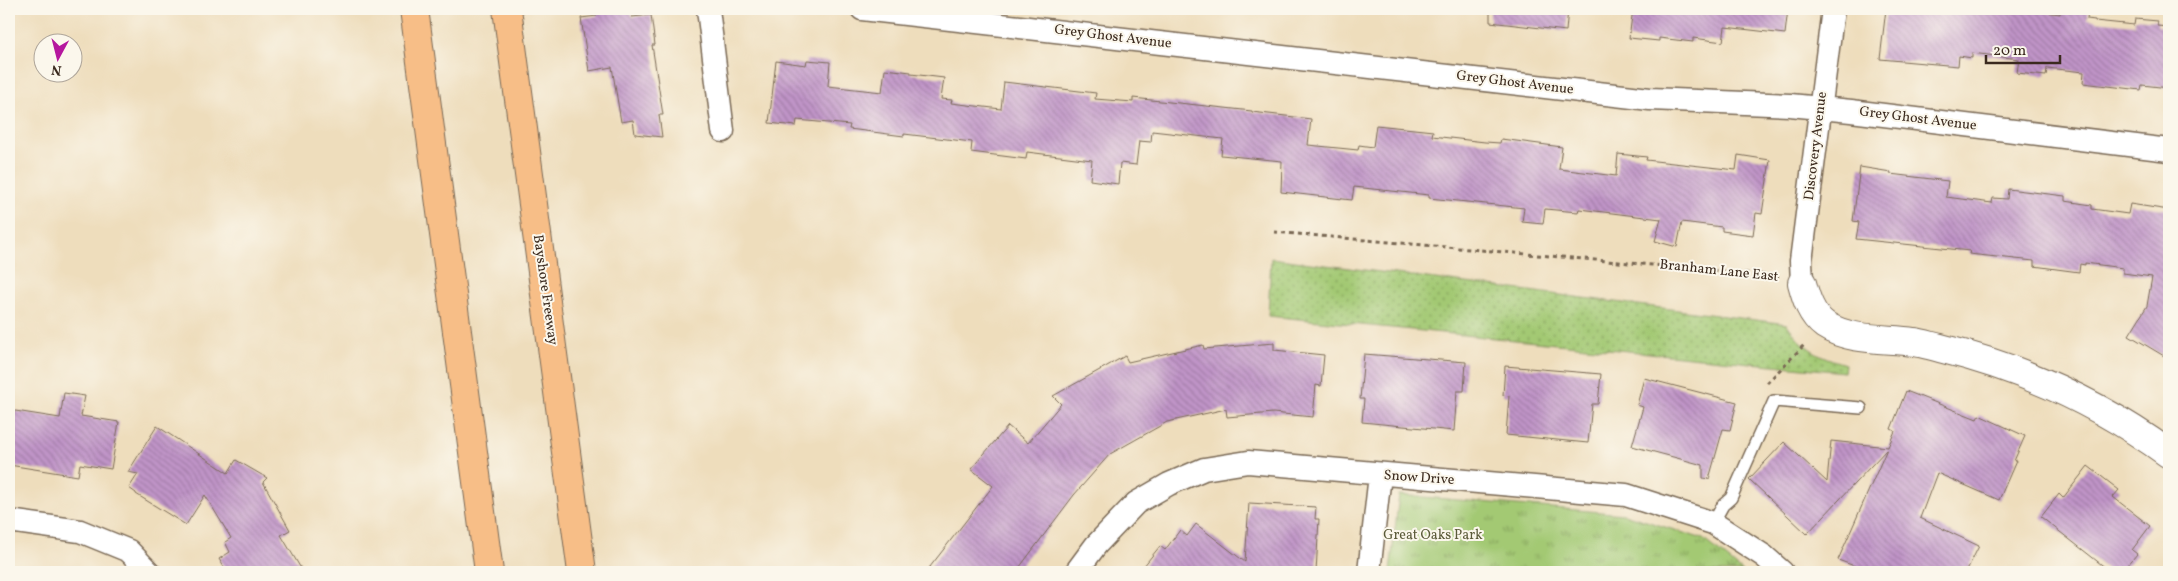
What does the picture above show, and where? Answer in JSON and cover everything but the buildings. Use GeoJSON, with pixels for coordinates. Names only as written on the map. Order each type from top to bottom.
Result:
{"type":"FeatureCollection","features":[{"type":"Feature","properties":{"kind":"highway"},"geometry":{"type":"LineString","coordinates":[[414,9],[489,572]]}},
{"type":"Feature","properties":{"kind":"highway","name":"Bayshore Freeway"},"geometry":{"type":"LineString","coordinates":[[507,9],[582,572]]}},
{"type":"Feature","properties":{"kind":"street"},"geometry":{"type":"LineString","coordinates":[[708,9],[723,132]]}},
{"type":"Feature","properties":{"kind":"street","name":"Grey Ghost Avenue"},"geometry":{"type":"LineString","coordinates":[[862,9],[1002,17],[1650,99],[1821,108],[2169,150]]}},
{"type":"Feature","properties":{"kind":"street","name":"Discovery Avenue"},"geometry":{"type":"LineString","coordinates":[[1802,282],[1801,261],[1833,9]]}},
{"type":"Feature","properties":{"kind":"street"},"geometry":{"type":"LineString","coordinates":[[1802,282],[1808,305],[1824,325],[1848,334],[1916,342],[1983,360],[2066,392],[2144,436],[2169,454]]}},
{"type":"Feature","properties":{"kind":"street","name":"Snow Drive"},"geometry":{"type":"LineString","coordinates":[[1076,572],[1096,546],[1136,504],[1168,484],[1204,469],[1248,462],[1626,495],[1713,523],[1764,556],[1782,572]]}},
{"type":"Feature","properties":{"kind":"street"},"geometry":{"type":"LineString","coordinates":[[1369,572],[1380,475]]}},
{"type":"Feature","properties":{"kind":"street"},"geometry":{"type":"LineString","coordinates":[[9,522],[80,531],[129,551],[149,572]]}},
{"type":"Feature","properties":{"kind":"lane"},"geometry":{"type":"LineString","coordinates":[[1713,523],[1723,505],[1731,498],[1774,401],[1861,408]]}},
{"type":"Feature","properties":{"kind":"path","name":"Branham Lane East"},"geometry":{"type":"LineString","coordinates":[[1274,232],[1774,274],[1802,282]]}},
{"type":"Feature","properties":{"kind":"path"},"geometry":{"type":"LineString","coordinates":[[1762,389],[1807,342]]}},
{"type":"Feature","properties":{"kind":"green space"},"geometry":{"type":"Polygon","coordinates":[[[1271,258],[1787,324],[1799,339],[1812,350],[1827,358],[1845,364],[1844,372],[1268,316],[1271,258]]]}},
{"type":"Feature","properties":{"kind":"green space","name":"Great Oaks Park"},"geometry":{"type":"Polygon","coordinates":[[[1399,495],[1624,514],[1703,539],[1743,572],[1390,572],[1399,495]]]}}]}
